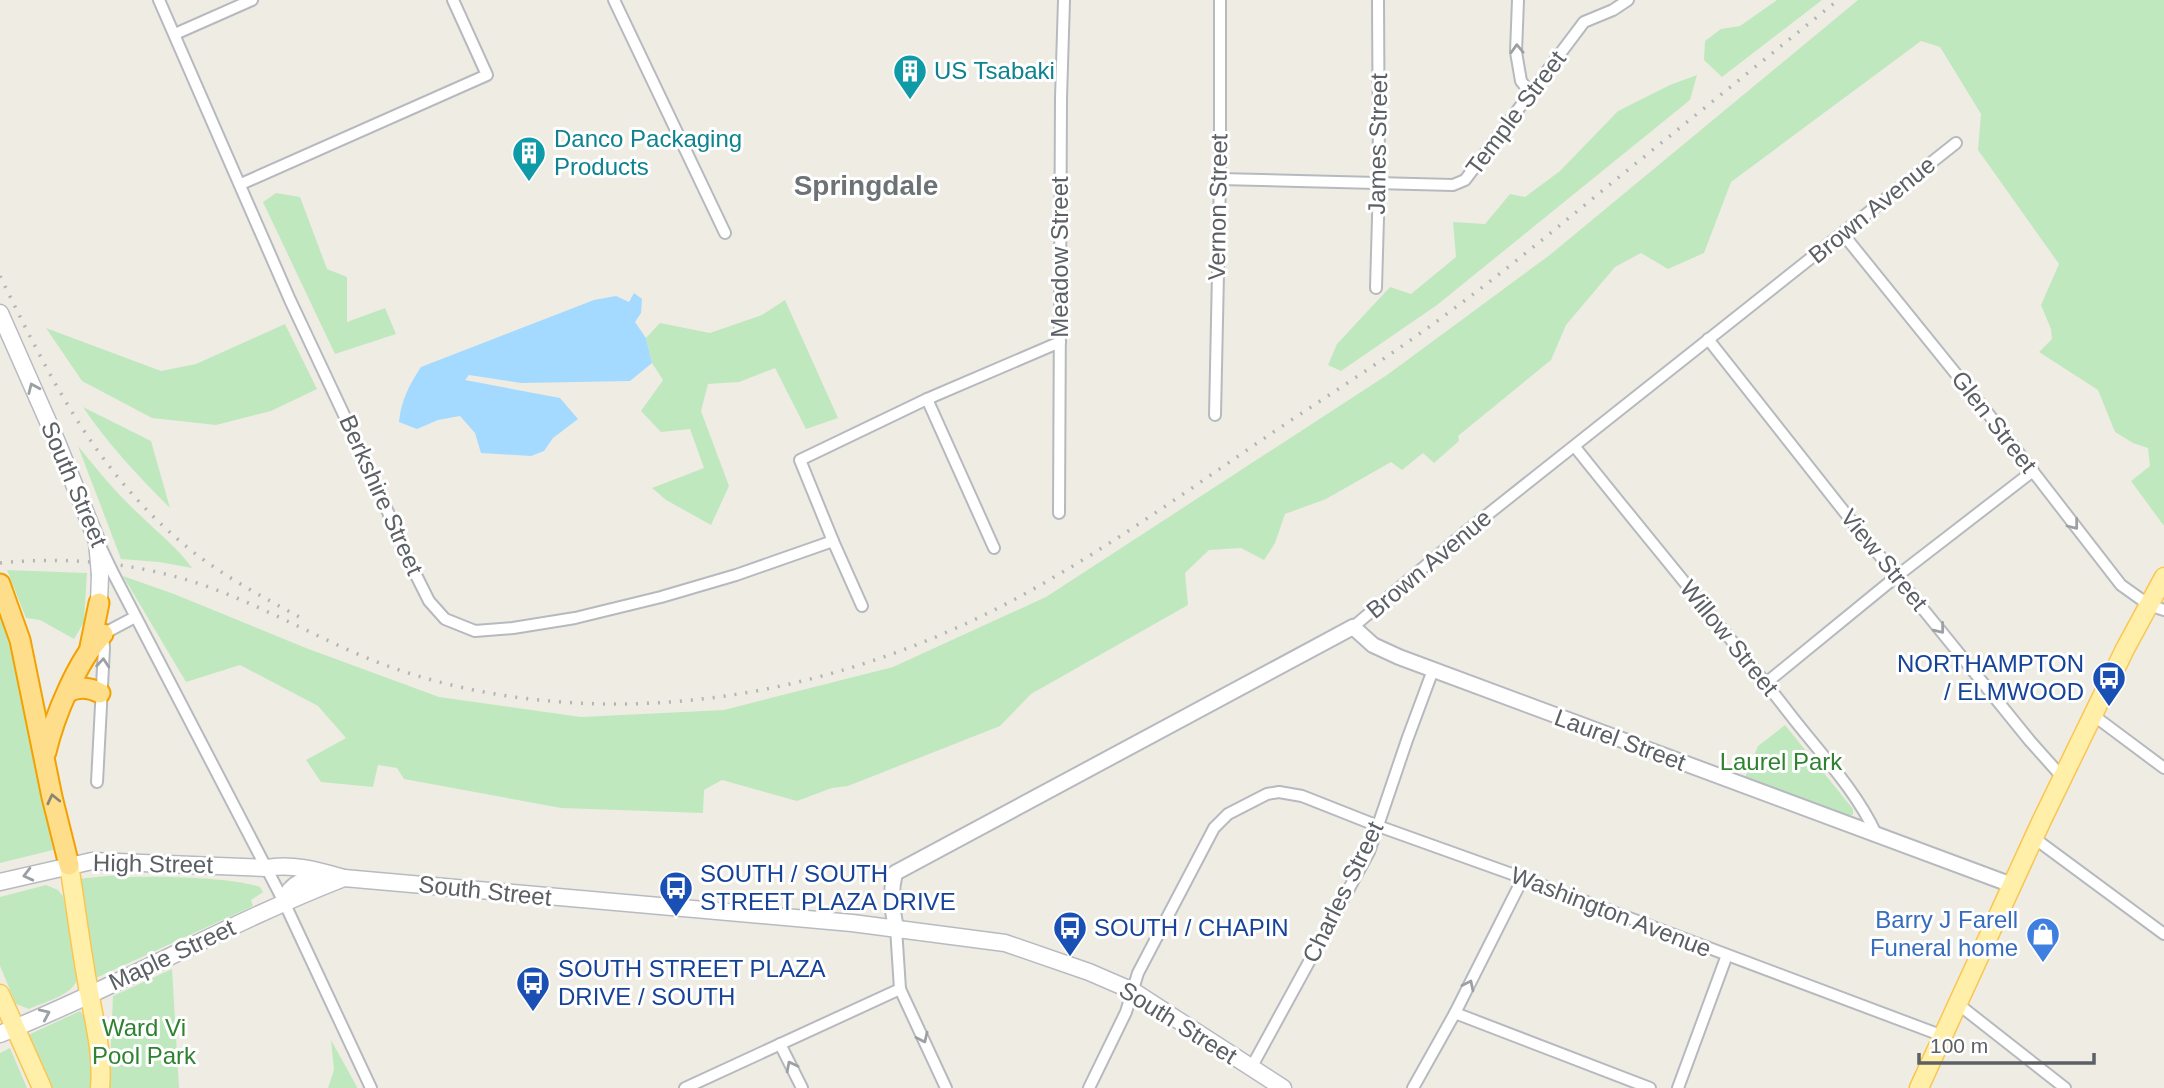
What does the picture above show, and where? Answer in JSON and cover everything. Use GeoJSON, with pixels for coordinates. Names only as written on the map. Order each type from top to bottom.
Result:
{"type":"FeatureCollection","features":[{"type":"Feature","properties":{"kind":"highway"},"geometry":{"type":"LineString","coordinates":[[0,584],[20,640],[52,797],[69,865]]}},
{"type":"Feature","properties":{"kind":"highway"},"geometry":{"type":"LineString","coordinates":[[89,651],[99,603]]}},
{"type":"Feature","properties":{"kind":"highway"},"geometry":{"type":"LineString","coordinates":[[45,756],[52,726],[68,692],[89,651],[103,634]]}},
{"type":"Feature","properties":{"kind":"highway"},"geometry":{"type":"LineString","coordinates":[[68,692],[92,688],[100,693]]}},
{"type":"Feature","properties":{"kind":"main road","name":"South Street"},"geometry":{"type":"LineString","coordinates":[[0,313],[97,541],[106,573],[99,603]]}},
{"type":"Feature","properties":{"kind":"main road"},"geometry":{"type":"LineString","coordinates":[[1919,1088],[2093,715],[2156,607],[2164,577]]}},
{"type":"Feature","properties":{"kind":"main road","name":"High Street"},"geometry":{"type":"LineString","coordinates":[[0,882],[92,861],[266,868]]}},
{"type":"Feature","properties":{"kind":"main road"},"geometry":{"type":"LineString","coordinates":[[69,865],[89,994],[98,1032],[102,1065],[100,1088]]}},
{"type":"Feature","properties":{"kind":"main road","name":"South Street"},"geometry":{"type":"LineString","coordinates":[[266,868],[280,865],[344,878],[896,929],[1005,943],[1089,972],[1133,991],[1283,1088]]}},
{"type":"Feature","properties":{"kind":"main road","name":"Maple Street"},"geometry":{"type":"LineString","coordinates":[[7,1031],[284,902],[288,890],[298,883],[318,878],[344,878]]}},
{"type":"Feature","properties":{"kind":"main road"},"geometry":{"type":"LineString","coordinates":[[0,994],[7,1031],[42,1088]]}},
{"type":"Feature","properties":{"kind":"street","name":"Berkshire Street"},"geometry":{"type":"LineString","coordinates":[[159,0],[290,300],[369,466],[410,563],[429,601],[445,619],[475,631],[575,618],[736,575],[833,541]]}},
{"type":"Feature","properties":{"kind":"street"},"geometry":{"type":"LineString","coordinates":[[174,34],[252,0]]}},
{"type":"Feature","properties":{"kind":"street"},"geometry":{"type":"LineString","coordinates":[[241,184],[487,75],[453,0]]}},
{"type":"Feature","properties":{"kind":"street"},"geometry":{"type":"LineString","coordinates":[[614,0],[725,233]]}},
{"type":"Feature","properties":{"kind":"street","name":"Meadow Street"},"geometry":{"type":"LineString","coordinates":[[1059,513],[1064,0]]}},
{"type":"Feature","properties":{"kind":"street","name":"Vernon Street"},"geometry":{"type":"LineString","coordinates":[[1215,415],[1220,179],[1220,0]]}},
{"type":"Feature","properties":{"kind":"street","name":"James Street"},"geometry":{"type":"LineString","coordinates":[[1376,288],[1379,183],[1378,0]]}},
{"type":"Feature","properties":{"kind":"street"},"geometry":{"type":"LineString","coordinates":[[1518,0],[1516,52],[1521,81],[1531,94]]}},
{"type":"Feature","properties":{"kind":"street","name":"Temple Street"},"geometry":{"type":"LineString","coordinates":[[1220,179],[1453,186],[1465,180],[1584,22],[1613,10],[1628,0]]}},
{"type":"Feature","properties":{"kind":"street","name":"Brown Avenue"},"geometry":{"type":"LineString","coordinates":[[896,929],[891,887],[895,873],[1353,627],[1443,550],[1956,143]]}},
{"type":"Feature","properties":{"kind":"street","name":"Glen Street"},"geometry":{"type":"LineString","coordinates":[[1843,234],[2121,585],[2156,607]]}},
{"type":"Feature","properties":{"kind":"street","name":"View Street"},"geometry":{"type":"LineString","coordinates":[[1708,340],[2030,741],[2063,778]]}},
{"type":"Feature","properties":{"kind":"street"},"geometry":{"type":"LineString","coordinates":[[862,606],[800,460],[927,399],[1059,342]]}},
{"type":"Feature","properties":{"kind":"street"},"geometry":{"type":"LineString","coordinates":[[927,399],[993,548]]}},
{"type":"Feature","properties":{"kind":"street","name":"Willow Street"},"geometry":{"type":"LineString","coordinates":[[1575,447],[1766,683],[1854,797],[1876,834]]}},
{"type":"Feature","properties":{"kind":"street"},"geometry":{"type":"LineString","coordinates":[[1766,683],[1897,576],[2033,471]]}},
{"type":"Feature","properties":{"kind":"street","name":"South Street"},"geometry":{"type":"LineString","coordinates":[[106,573],[135,617],[201,738],[266,868]]}},
{"type":"Feature","properties":{"kind":"street"},"geometry":{"type":"LineString","coordinates":[[97,782],[104,648],[99,603]]}},
{"type":"Feature","properties":{"kind":"street"},"geometry":{"type":"LineString","coordinates":[[103,634],[135,617]]}},
{"type":"Feature","properties":{"kind":"street","name":"Laurel Street"},"geometry":{"type":"LineString","coordinates":[[1353,627],[1381,650],[2012,885]]}},
{"type":"Feature","properties":{"kind":"street","name":"Charles Street"},"geometry":{"type":"LineString","coordinates":[[1251,1068],[1368,852],[1433,670]]}},
{"type":"Feature","properties":{"kind":"street"},"geometry":{"type":"LineString","coordinates":[[2093,715],[2164,768]]}},
{"type":"Feature","properties":{"kind":"street","name":"Washington Avenue"},"geometry":{"type":"LineString","coordinates":[[1133,991],[1144,961],[1214,828],[1237,809],[1267,794],[1279,792],[1317,800],[1378,826],[1943,1036]]}},
{"type":"Feature","properties":{"kind":"street"},"geometry":{"type":"LineString","coordinates":[[2034,838],[2164,934]]}},
{"type":"Feature","properties":{"kind":"street"},"geometry":{"type":"LineString","coordinates":[[266,868],[370,1088]]}},
{"type":"Feature","properties":{"kind":"street"},"geometry":{"type":"LineString","coordinates":[[1413,1088],[1455,1013],[1523,878]]}},
{"type":"Feature","properties":{"kind":"street"},"geometry":{"type":"LineString","coordinates":[[896,929],[900,989],[946,1088]]}},
{"type":"Feature","properties":{"kind":"street"},"geometry":{"type":"LineString","coordinates":[[1678,1088],[1727,955]]}},
{"type":"Feature","properties":{"kind":"street"},"geometry":{"type":"LineString","coordinates":[[685,1088],[900,989]]}},
{"type":"Feature","properties":{"kind":"street"},"geometry":{"type":"LineString","coordinates":[[1088,1088],[1126,1012],[1133,991]]}},
{"type":"Feature","properties":{"kind":"street"},"geometry":{"type":"LineString","coordinates":[[1958,1004],[2065,1088]]}},
{"type":"Feature","properties":{"kind":"street"},"geometry":{"type":"LineString","coordinates":[[1455,1013],[1650,1088]]}},
{"type":"Feature","properties":{"kind":"street"},"geometry":{"type":"LineString","coordinates":[[780,1044],[802,1088]]}},
{"type":"Feature","properties":{"kind":"green space"},"geometry":{"type":"Polygon","coordinates":[[[1777,0],[1822,0],[1722,77],[1704,60],[1705,41],[1721,29],[1740,26],[1777,0]]]}},
{"type":"Feature","properties":{"kind":"green space"},"geometry":{"type":"Polygon","coordinates":[[[1858,0],[2164,0],[2164,526],[2131,481],[2150,466],[2148,448],[2115,432],[2098,390],[2039,352],[2052,339],[2051,329],[2041,305],[2059,264],[1978,150],[1981,114],[1940,47],[1921,41],[1731,182],[1704,253],[1668,269],[1641,253],[1615,267],[1566,325],[1551,360],[1458,436],[1459,441],[1434,463],[1423,453],[1402,470],[1391,462],[1326,499],[1285,514],[1275,543],[1264,560],[1241,548],[1209,550],[1185,573],[1188,605],[1031,694],[1000,726],[848,786],[832,788],[797,801],[722,780],[704,790],[703,813],[561,808],[404,779],[397,768],[378,765],[373,787],[321,782],[306,760],[346,738],[318,706],[240,665],[186,682],[123,576],[439,697],[581,717],[724,710],[893,667],[1046,597],[1387,375],[1551,254],[1858,0]]]}},
{"type":"Feature","properties":{"kind":"green space"},"geometry":{"type":"Polygon","coordinates":[[[1697,75],[1690,100],[1437,305],[1341,371],[1328,365],[1337,344],[1390,287],[1411,294],[1456,257],[1453,222],[1485,224],[1510,194],[1525,197],[1560,171],[1618,111],[1697,75]]]}},
{"type":"Feature","properties":{"kind":"green space"},"geometry":{"type":"Polygon","coordinates":[[[276,193],[300,197],[327,269],[347,277],[347,322],[385,308],[396,334],[335,354],[263,202],[276,193]]]}},
{"type":"Feature","properties":{"kind":"green space"},"geometry":{"type":"Polygon","coordinates":[[[785,300],[838,418],[806,429],[775,368],[739,382],[708,384],[701,411],[729,486],[711,525],[666,500],[652,488],[704,468],[690,429],[661,432],[641,411],[663,380],[652,363],[646,338],[660,323],[710,333],[762,315],[785,300]]]}},
{"type":"Feature","properties":{"kind":"green space"},"geometry":{"type":"Polygon","coordinates":[[[285,324],[317,389],[271,411],[216,425],[152,418],[82,381],[46,328],[161,371],[196,364],[285,324]]]}},
{"type":"Feature","properties":{"kind":"green space"},"geometry":{"type":"Polygon","coordinates":[[[83,407],[151,441],[170,508],[124,459],[83,407]]]}},
{"type":"Feature","properties":{"kind":"green space"},"geometry":{"type":"Polygon","coordinates":[[[78,446],[116,491],[192,568],[121,559],[78,446]]]}},
{"type":"Feature","properties":{"kind":"green space"},"geometry":{"type":"Polygon","coordinates":[[[7,570],[87,573],[84,622],[74,639],[40,620],[26,618],[7,570]]]}},
{"type":"Feature","properties":{"kind":"green space"},"geometry":{"type":"Polygon","coordinates":[[[2,615],[17,668],[53,850],[0,863],[0,617],[2,615]]]}},
{"type":"Feature","properties":{"kind":"green space","name":"Laurel Park"},"geometry":{"type":"Polygon","coordinates":[[[1785,725],[1853,809],[1853,815],[1845,815],[1745,777],[1758,746],[1785,725]]]}},
{"type":"Feature","properties":{"kind":"green space"},"geometry":{"type":"Polygon","coordinates":[[[128,874],[128,877],[232,881],[260,887],[263,892],[251,900],[253,906],[96,978],[93,977],[77,879],[128,874]]]}},
{"type":"Feature","properties":{"kind":"green space"},"geometry":{"type":"Polygon","coordinates":[[[46,885],[58,890],[63,896],[78,975],[72,988],[29,1009],[16,1004],[0,966],[0,897],[46,885]]]}},
{"type":"Feature","properties":{"kind":"green space","name":"Ward Vi Pool Park"},"geometry":{"type":"Polygon","coordinates":[[[172,969],[179,1088],[109,1088],[113,996],[172,969]]]}},
{"type":"Feature","properties":{"kind":"green space"},"geometry":{"type":"Polygon","coordinates":[[[80,1011],[90,1037],[90,1088],[49,1088],[28,1035],[80,1011]]]}},
{"type":"Feature","properties":{"kind":"green space"},"geometry":{"type":"Polygon","coordinates":[[[331,1040],[357,1088],[328,1088],[334,1070],[331,1040]]]}},
{"type":"Feature","properties":{"kind":"green space"},"geometry":{"type":"Polygon","coordinates":[[[10,1048],[27,1088],[0,1088],[0,1053],[10,1048]]]}},
{"type":"Feature","properties":{"kind":"water"},"geometry":{"type":"Polygon","coordinates":[[[634,293],[642,299],[641,313],[635,322],[646,338],[652,363],[630,381],[521,383],[469,375],[465,380],[560,398],[578,419],[553,438],[544,451],[531,456],[481,453],[475,433],[460,416],[438,420],[417,429],[399,422],[406,393],[421,367],[594,300],[616,296],[629,302],[634,293]]]}},
{"type":"Feature","properties":{"kind":"railway"},"geometry":{"type":"LineString","coordinates":[[0,563],[52,560],[104,563],[181,578],[228,594],[398,670],[462,688],[528,699],[615,704],[680,701],[745,693],[809,680],[871,661],[992,611],[1078,563],[1135,526],[1448,313],[1838,0]]}},
{"type":"Feature","properties":{"kind":"railway"},"geometry":{"type":"LineString","coordinates":[[0,276],[76,419],[123,483],[150,513],[209,564],[303,619]]}},
{"type":"Feature","properties":{"kind":"place","name":"US Tsabaki"},"geometry":{"type":"Point","coordinates":[910,101]}},
{"type":"Feature","properties":{"kind":"place","name":"Danco Packaging Products"},"geometry":{"type":"Point","coordinates":[529,183]}},
{"type":"Feature","properties":{"kind":"place","name":"NORTHAMPTON / ELMWOOD"},"geometry":{"type":"Point","coordinates":[2109,708]}},
{"type":"Feature","properties":{"kind":"place","name":"SOUTH / SOUTH STREET PLAZA DRIVE"},"geometry":{"type":"Point","coordinates":[676,918]}},
{"type":"Feature","properties":{"kind":"place","name":"SOUTH / CHAPIN"},"geometry":{"type":"Point","coordinates":[1070,958]}},
{"type":"Feature","properties":{"kind":"place","name":"Barry J Farell Funeral home"},"geometry":{"type":"Point","coordinates":[2043,964]}},
{"type":"Feature","properties":{"kind":"place","name":"SOUTH STREET PLAZA DRIVE / SOUTH"},"geometry":{"type":"Point","coordinates":[533,1013]}},
{"type":"Feature","properties":{"kind":"district","name":"Springdale"},"geometry":{"type":"Point","coordinates":[866,185]}}]}
